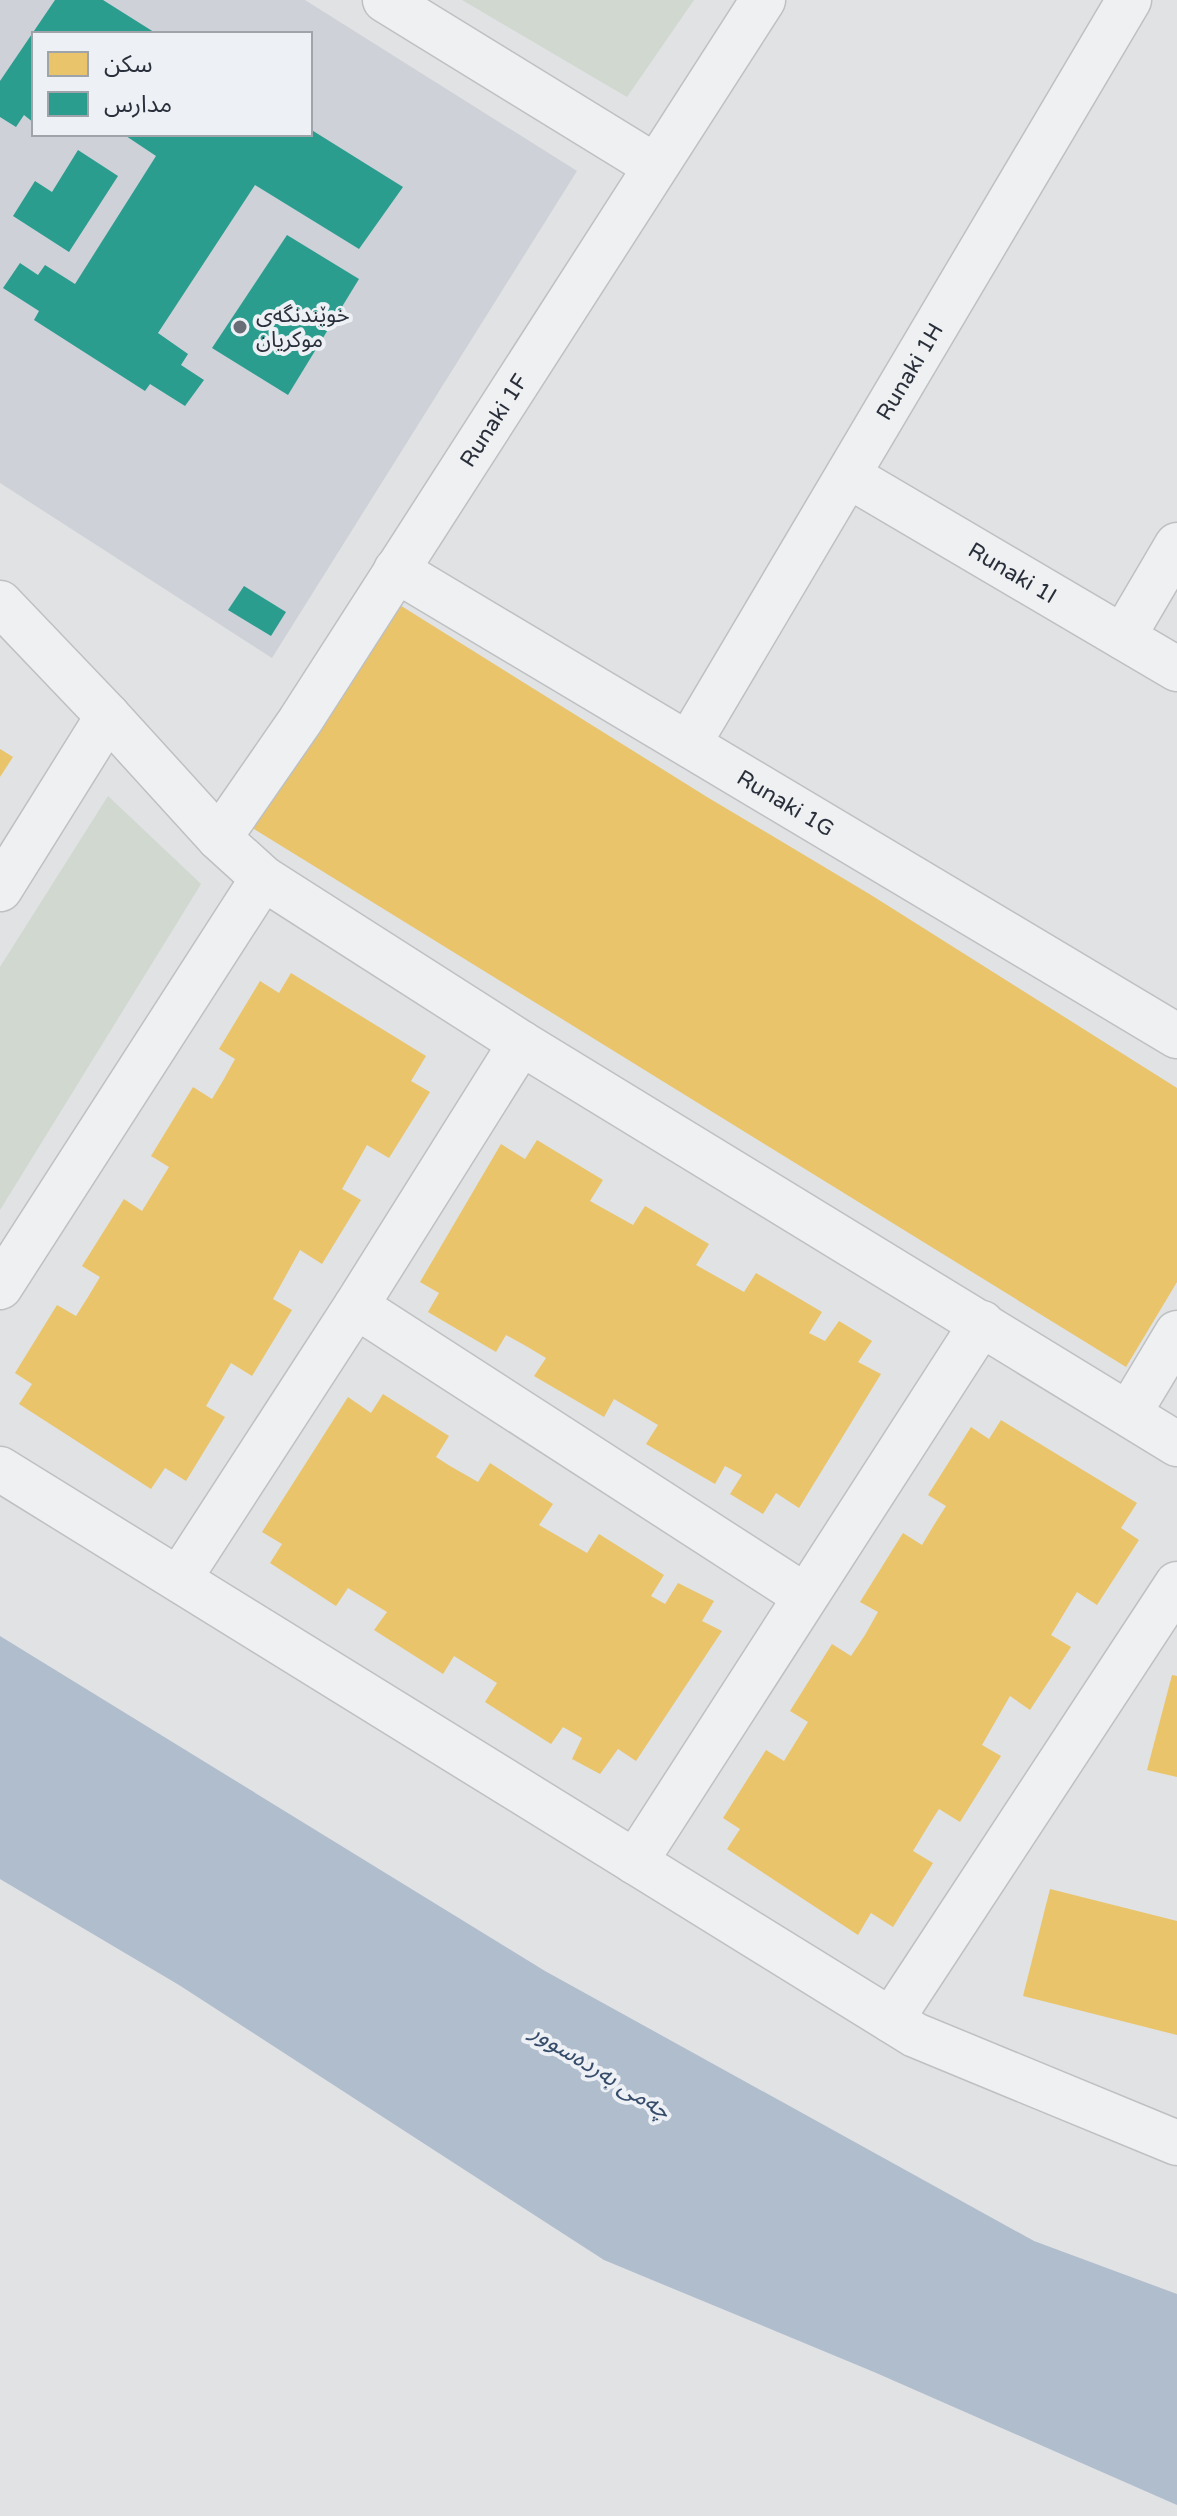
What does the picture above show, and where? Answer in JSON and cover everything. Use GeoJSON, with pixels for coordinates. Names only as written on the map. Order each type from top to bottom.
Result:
{"type":"FeatureCollection","features":[{"type":"Feature","properties":{"kind":"street"},"geometry":{"type":"LineString","coordinates":[[385,0],[655,166]]}},
{"type":"Feature","properties":{"kind":"street","name":"Runaki 1F"},"geometry":{"type":"LineString","coordinates":[[219,838],[300,721],[763,0]]}},
{"type":"Feature","properties":{"kind":"street","name":"Runaki 1H"},"geometry":{"type":"LineString","coordinates":[[689,743],[1129,0]]}},
{"type":"Feature","properties":{"kind":"street","name":"Runaki 1I"},"geometry":{"type":"LineString","coordinates":[[849,476],[1177,669]]}},
{"type":"Feature","properties":{"kind":"street"},"geometry":{"type":"LineString","coordinates":[[1123,637],[1177,545]]}},
{"type":"Feature","properties":{"kind":"street","name":"Runaki 1G"},"geometry":{"type":"LineString","coordinates":[[396,570],[1177,1036]]}},
{"type":"Feature","properties":{"kind":"street"},"geometry":{"type":"LineString","coordinates":[[0,603],[219,838],[263,878],[521,1043],[1177,1444]]}},
{"type":"Feature","properties":{"kind":"street"},"geometry":{"type":"LineString","coordinates":[[0,889],[108,716]]}},
{"type":"Feature","properties":{"kind":"street"},"geometry":{"type":"LineString","coordinates":[[0,1287],[263,878]]}},
{"type":"Feature","properties":{"kind":"street"},"geometry":{"type":"LineString","coordinates":[[179,1579],[521,1043]]}},
{"type":"Feature","properties":{"kind":"street"},"geometry":{"type":"LineString","coordinates":[[356,1306],[805,1596]]}},
{"type":"Feature","properties":{"kind":"street"},"geometry":{"type":"LineString","coordinates":[[635,1862],[982,1323]]}},
{"type":"Feature","properties":{"kind":"street"},"geometry":{"type":"LineString","coordinates":[[1129,1413],[1177,1333]]}},
{"type":"Feature","properties":{"kind":"street"},"geometry":{"type":"LineString","coordinates":[[0,1469],[915,2035],[1177,2143]]}},
{"type":"Feature","properties":{"kind":"street"},"geometry":{"type":"LineString","coordinates":[[891,2020],[1177,1584]]}},
{"type":"Feature","properties":{"kind":"shaded area","name":"خوێندنگەی موکریان"},"geometry":{"type":"Polygon","coordinates":[[[0,0],[305,0],[577,171],[272,658],[0,483],[0,0]]]}},
{"type":"Feature","properties":{"kind":"shaded area"},"geometry":{"type":"Polygon","coordinates":[[[462,0],[694,0],[627,97],[462,0]]]}},
{"type":"Feature","properties":{"kind":"shaded area"},"geometry":{"type":"Polygon","coordinates":[[[108,796],[201,884],[0,1210],[0,967],[108,796]]]}},
{"type":"Feature","properties":{"kind":"water","name":"چەمی بەردەسوور"},"geometry":{"type":"Polygon","coordinates":[[[0,1636],[545,1971],[1034,2241],[1177,2294],[1177,2505],[874,2372],[604,2260],[179,1985],[0,1879],[0,1636]]]}},
{"type":"Feature","properties":{"kind":"building: سكن"},"geometry":{"type":"Polygon","coordinates":[[[387,597],[1177,1088],[1177,1282],[1126,1367],[246,824],[387,597]]]}},
{"type":"Feature","properties":{"kind":"building: سكن"},"geometry":{"type":"Polygon","coordinates":[[[0,749],[13,757],[0,777],[0,749]]]}},
{"type":"Feature","properties":{"kind":"building: سكن"},"geometry":{"type":"Polygon","coordinates":[[[291,973],[426,1056],[411,1081],[430,1092],[389,1158],[367,1145],[342,1189],[361,1200],[322,1264],[300,1250],[273,1299],[292,1310],[252,1376],[231,1363],[206,1406],[225,1417],[186,1481],[165,1468],[151,1489],[19,1404],[32,1384],[15,1373],[57,1305],[76,1316],[88,1297],[100,1277],[82,1266],[124,1199],[142,1211],[169,1167],[151,1156],[193,1087],[212,1099],[235,1059],[219,1049],[260,981],[279,993],[291,973]]]}},
{"type":"Feature","properties":{"kind":"building: سكن"},"geometry":{"type":"Polygon","coordinates":[[[537,1140],[603,1180],[590,1201],[633,1225],[645,1206],[709,1244],[696,1265],[744,1292],[756,1273],[822,1312],[809,1333],[825,1341],[839,1321],[872,1341],[858,1362],[881,1374],[799,1508],[776,1493],[763,1514],[730,1494],[742,1475],[725,1466],[715,1484],[646,1444],[658,1425],[614,1399],[604,1417],[534,1376],[546,1358],[526,1346],[506,1335],[496,1352],[428,1312],[439,1293],[420,1282],[501,1144],[525,1159],[537,1140]]]}},
{"type":"Feature","properties":{"kind":"building: سكن"},"geometry":{"type":"Polygon","coordinates":[[[383,1394],[449,1436],[436,1457],[478,1482],[490,1463],[553,1504],[539,1525],[587,1553],[599,1534],[664,1575],[651,1596],[665,1604],[678,1583],[714,1601],[702,1621],[722,1631],[636,1761],[618,1749],[600,1774],[572,1759],[582,1738],[563,1727],[551,1744],[485,1702],[497,1683],[454,1656],[443,1674],[374,1630],[387,1612],[348,1588],[336,1606],[270,1563],[282,1544],[262,1532],[348,1397],[371,1413],[383,1394]]]}},
{"type":"Feature","properties":{"kind":"building: سكن"},"geometry":{"type":"Polygon","coordinates":[[[1001,1420],[1137,1503],[1121,1528],[1139,1540],[1097,1605],[1077,1592],[1051,1635],[1071,1647],[1030,1710],[1010,1696],[982,1745],[1001,1756],[960,1822],[939,1809],[930,1823],[913,1851],[933,1863],[893,1927],[871,1913],[858,1935],[727,1849],[740,1829],[723,1818],[766,1750],[784,1761],[808,1722],[790,1711],[832,1644],[851,1656],[865,1635],[878,1612],[860,1602],[903,1533],[922,1545],[946,1506],[928,1495],[971,1427],[989,1439],[1001,1420]]]}},
{"type":"Feature","properties":{"kind":"building: سكن"},"geometry":{"type":"Polygon","coordinates":[[[1172,1675],[1177,1676],[1177,1777],[1147,1770],[1172,1675]]]}},
{"type":"Feature","properties":{"kind":"building: سكن"},"geometry":{"type":"Polygon","coordinates":[[[1050,1889],[1177,1921],[1177,2035],[1023,1996],[1050,1889]]]}},
{"type":"Feature","properties":{"kind":"building: مدارس"},"geometry":{"type":"Polygon","coordinates":[[[55,0],[103,0],[154,32],[33,32],[55,0]]]}},
{"type":"Feature","properties":{"kind":"building: مدارس"},"geometry":{"type":"Polygon","coordinates":[[[32,34],[32,121],[24,115],[16,127],[0,117],[0,81],[32,34]]]}},
{"type":"Feature","properties":{"kind":"building: مدارس"},"geometry":{"type":"Polygon","coordinates":[[[312,130],[403,187],[359,249],[255,185],[158,333],[188,354],[181,365],[204,380],[185,406],[150,384],[145,391],[34,320],[39,311],[3,288],[20,263],[38,275],[45,265],[75,284],[156,156],[126,136],[312,136],[312,130]]]}},
{"type":"Feature","properties":{"kind":"building: مدارس"},"geometry":{"type":"Polygon","coordinates":[[[78,150],[118,176],[69,252],[13,216],[35,181],[52,192],[78,150]]]}},
{"type":"Feature","properties":{"kind":"building: مدارس"},"geometry":{"type":"Polygon","coordinates":[[[287,235],[359,279],[288,395],[212,348],[287,235]]]}},
{"type":"Feature","properties":{"kind":"building: مدارس"},"geometry":{"type":"Polygon","coordinates":[[[244,586],[286,612],[271,636],[228,610],[244,586]]]}},
{"type":"Feature","properties":{"kind":"place","name":"خوێندنگەی موکریان"},"geometry":{"type":"Point","coordinates":[240,327]}}]}
